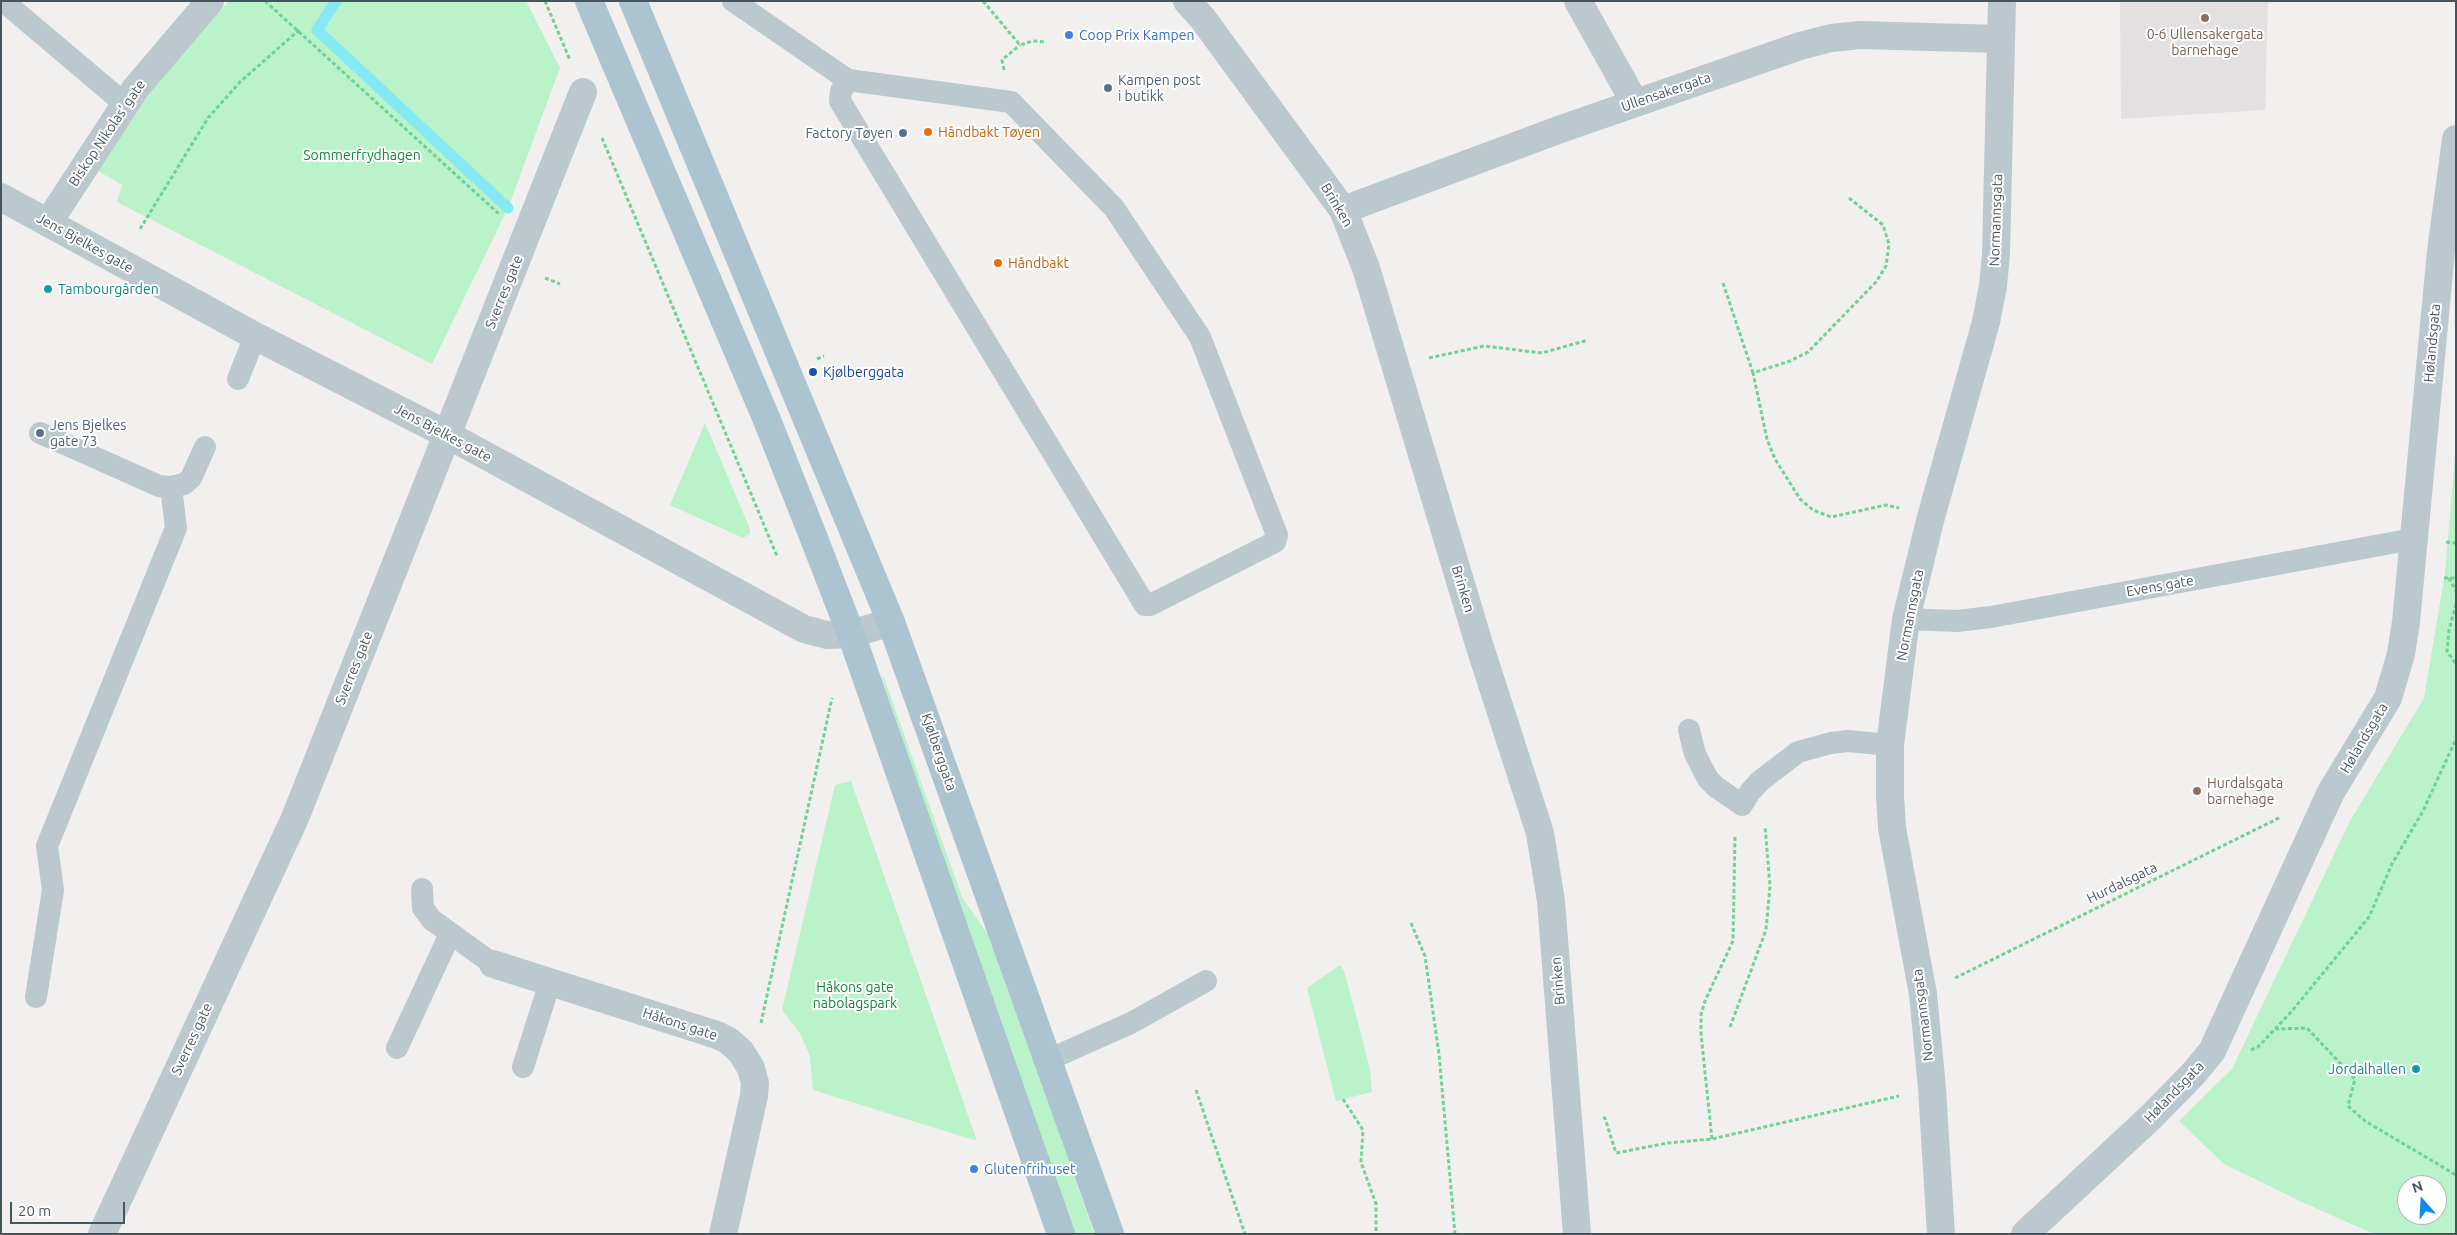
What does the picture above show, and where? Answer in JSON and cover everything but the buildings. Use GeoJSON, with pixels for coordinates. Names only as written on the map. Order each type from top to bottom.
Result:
{"type":"FeatureCollection","features":[{"type":"Feature","properties":{"kind":"main road"},"geometry":{"type":"LineString","coordinates":[[589,1],[767,420],[851,634],[1061,1234]]}},
{"type":"Feature","properties":{"kind":"main road","name":"Kjølberggata"},"geometry":{"type":"LineString","coordinates":[[633,1],[891,622],[1110,1234]]}},
{"type":"Feature","properties":{"kind":"street","name":"Biskop Nikolas' gate"},"geometry":{"type":"LineString","coordinates":[[48,223],[136,88],[210,1]]}},
{"type":"Feature","properties":{"kind":"street","name":"Brinken"},"geometry":{"type":"LineString","coordinates":[[1187,1],[1204,19],[1343,210],[1366,268],[1479,644],[1540,833],[1552,901],[1578,1234]]}},
{"type":"Feature","properties":{"kind":"street"},"geometry":{"type":"LineString","coordinates":[[1578,1],[1635,103]]}},
{"type":"Feature","properties":{"kind":"street","name":"Normannsgata"},"geometry":{"type":"LineString","coordinates":[[1941,1234],[1932,1088],[1923,994],[1892,828],[1890,745],[1906,618],[1931,517],[1986,322],[1993,286],[1996,254],[2002,1]]}},
{"type":"Feature","properties":{"kind":"street","name":"Ullensakergata"},"geometry":{"type":"LineString","coordinates":[[1343,210],[1635,103],[1800,46],[1831,38],[1860,35],[2001,39]]}},
{"type":"Feature","properties":{"kind":"street","name":"Sverres gate"},"geometry":{"type":"LineString","coordinates":[[102,1234],[295,818],[583,92]]}},
{"type":"Feature","properties":{"kind":"street","name":"Hølandsgata"},"geometry":{"type":"LineString","coordinates":[[2025,1234],[2151,1117],[2194,1073],[2212,1051],[2331,792],[2388,698],[2396,677],[2406,622],[2441,251],[2456,139]]}},
{"type":"Feature","properties":{"kind":"street","name":"Jens Bjelkes gate"},"geometry":{"type":"LineString","coordinates":[[1,197],[255,336],[448,435],[804,629],[827,635],[851,634],[891,622]]}},
{"type":"Feature","properties":{"kind":"street","name":"Håkons gate"},"geometry":{"type":"LineString","coordinates":[[493,964],[716,1035],[729,1042],[741,1052],[751,1068],[755,1083],[754,1096],[723,1234]]}},
{"type":"Feature","properties":{"kind":"lane"},"geometry":{"type":"LineString","coordinates":[[3,1],[125,104]]}},
{"type":"Feature","properties":{"kind":"lane"},"geometry":{"type":"LineString","coordinates":[[733,1],[848,80],[1011,102],[1114,208],[1200,337],[1277,535],[1275,542],[1150,605],[1145,605],[840,101],[841,91],[848,80]]}},
{"type":"Feature","properties":{"kind":"lane"},"geometry":{"type":"LineString","coordinates":[[238,379],[255,336]]}},
{"type":"Feature","properties":{"kind":"lane"},"geometry":{"type":"LineString","coordinates":[[40,433],[160,486],[171,487],[184,484],[192,478],[205,447]]}},
{"type":"Feature","properties":{"kind":"lane"},"geometry":{"type":"LineString","coordinates":[[36,996],[53,890],[47,846],[176,528],[171,487]]}},
{"type":"Feature","properties":{"kind":"lane","name":"Evens gate"},"geometry":{"type":"LineString","coordinates":[[1906,618],[1957,621],[1990,617],[2414,539]]}},
{"type":"Feature","properties":{"kind":"lane"},"geometry":{"type":"LineString","coordinates":[[1689,730],[1695,754],[1708,779],[1742,805],[1760,780],[1790,756],[1813,747],[1848,741],[1890,745]]}},
{"type":"Feature","properties":{"kind":"lane"},"geometry":{"type":"LineString","coordinates":[[422,889],[423,908],[432,920],[493,964]]}},
{"type":"Feature","properties":{"kind":"lane"},"geometry":{"type":"LineString","coordinates":[[397,1048],[450,934]]}},
{"type":"Feature","properties":{"kind":"lane"},"geometry":{"type":"LineString","coordinates":[[1048,1060],[1131,1023],[1206,981]]}},
{"type":"Feature","properties":{"kind":"lane"},"geometry":{"type":"LineString","coordinates":[[523,1067],[550,982]]}},
{"type":"Feature","properties":{"kind":"path"},"geometry":{"type":"LineString","coordinates":[[265,1],[300,30],[526,238]]}},
{"type":"Feature","properties":{"kind":"path"},"geometry":{"type":"LineString","coordinates":[[545,1],[777,556]]}},
{"type":"Feature","properties":{"kind":"path"},"geometry":{"type":"LineString","coordinates":[[983,1],[1020,45],[1046,42]]}},
{"type":"Feature","properties":{"kind":"path"},"geometry":{"type":"LineString","coordinates":[[140,228],[208,118],[240,82],[300,30]]}},
{"type":"Feature","properties":{"kind":"path"},"geometry":{"type":"LineString","coordinates":[[1753,374],[1790,361],[1808,352],[1876,282],[1886,266],[1889,244],[1883,225],[1849,198]]}},
{"type":"Feature","properties":{"kind":"path"},"geometry":{"type":"LineString","coordinates":[[1723,283],[1753,374],[1767,438],[1776,460],[1800,499],[1813,510],[1831,517],[1886,505],[1903,509]]}},
{"type":"Feature","properties":{"kind":"path"},"geometry":{"type":"LineString","coordinates":[[1421,360],[1484,346],[1542,353],[1588,340]]}},
{"type":"Feature","properties":{"kind":"path"},"geometry":{"type":"LineString","coordinates":[[2449,578],[2456,590]]}},
{"type":"Feature","properties":{"kind":"path"},"geometry":{"type":"LineString","coordinates":[[2456,604],[2449,630],[2447,652],[2456,664]]}},
{"type":"Feature","properties":{"kind":"path"},"geometry":{"type":"LineString","coordinates":[[751,1068],[832,698]]}},
{"type":"Feature","properties":{"kind":"path"},"geometry":{"type":"LineString","coordinates":[[2212,1051],[2240,1056],[2258,1047],[2369,917],[2392,864],[2423,811],[2456,739]]}},
{"type":"Feature","properties":{"kind":"path"},"geometry":{"type":"LineString","coordinates":[[1730,1027],[1739,998],[1762,945],[1769,913],[1770,859],[1760,780]]}},
{"type":"Feature","properties":{"kind":"path","name":"Hurdalsgata"},"geometry":{"type":"LineString","coordinates":[[1923,994],[2331,792]]}},
{"type":"Feature","properties":{"kind":"path"},"geometry":{"type":"LineString","coordinates":[[1712,1139],[1701,1034],[1701,1015],[1705,1001],[1733,941],[1735,836],[1742,805]]}},
{"type":"Feature","properties":{"kind":"path"},"geometry":{"type":"LineString","coordinates":[[1411,923],[1425,956],[1432,1005],[1455,1234]]}},
{"type":"Feature","properties":{"kind":"path"},"geometry":{"type":"LineString","coordinates":[[2275,1029],[2308,1028],[2355,1079],[2348,1106],[2365,1121],[2456,1175]]}},
{"type":"Feature","properties":{"kind":"path"},"geometry":{"type":"LineString","coordinates":[[1605,1118],[1616,1153],[1668,1143],[1712,1139],[1932,1088]]}},
{"type":"Feature","properties":{"kind":"path"},"geometry":{"type":"LineString","coordinates":[[1196,1090],[1245,1234]]}},
{"type":"Feature","properties":{"kind":"path"},"geometry":{"type":"LineString","coordinates":[[1343,1099],[1363,1130],[1361,1162],[1376,1204],[1376,1234]]}},
{"type":"Feature","properties":{"kind":"shaded area"},"geometry":{"type":"Polygon","coordinates":[[[2120,1],[2268,1],[2265,110],[2121,119],[2120,1]]]}},
{"type":"Feature","properties":{"kind":"green space","name":"Sommerfrydhagen"},"geometry":{"type":"Polygon","coordinates":[[[229,1],[526,1],[560,68],[508,208],[432,364],[117,202],[122,185],[98,171],[151,92],[195,36],[229,1]]]}},
{"type":"Feature","properties":{"kind":"green space"},"geometry":{"type":"Polygon","coordinates":[[[705,423],[750,529],[750,534],[743,538],[670,505],[705,423]]]}},
{"type":"Feature","properties":{"kind":"green space"},"geometry":{"type":"Polygon","coordinates":[[[2456,444],[2456,1234],[2374,1234],[2224,1164],[2179,1121],[2232,1069],[2350,821],[2424,698],[2445,573],[2456,444]]]}},
{"type":"Feature","properties":{"kind":"green space"},"geometry":{"type":"Polygon","coordinates":[[[881,676],[884,678],[962,897],[989,936],[996,951],[1094,1234],[1072,1234],[881,676]]]}},
{"type":"Feature","properties":{"kind":"green space","name":"Håkons gate nabolagspark"},"geometry":{"type":"Polygon","coordinates":[[[851,781],[977,1141],[813,1090],[810,1056],[799,1032],[782,1010],[835,785],[851,781]]]}},
{"type":"Feature","properties":{"kind":"green space"},"geometry":{"type":"Polygon","coordinates":[[[1340,965],[1344,971],[1360,1030],[1370,1070],[1372,1092],[1336,1101],[1307,988],[1340,965]]]}},
{"type":"Feature","properties":{"kind":"waterway"},"geometry":{"type":"LineString","coordinates":[[336,1],[317,30],[508,208]]}},
{"type":"Feature","properties":{"kind":"place","name":"0-6 Ullensakergata barnehage"},"geometry":{"type":"Point","coordinates":[2205,18]}},
{"type":"Feature","properties":{"kind":"place","name":"Coop Prix Kampen"},"geometry":{"type":"Point","coordinates":[1069,35]}},
{"type":"Feature","properties":{"kind":"place","name":"Kampen post i butikk"},"geometry":{"type":"Point","coordinates":[1108,88]}},
{"type":"Feature","properties":{"kind":"place","name":"Håndbakt Tøyen"},"geometry":{"type":"Point","coordinates":[928,132]}},
{"type":"Feature","properties":{"kind":"place","name":"Factory Tøyen"},"geometry":{"type":"Point","coordinates":[903,133]}},
{"type":"Feature","properties":{"kind":"place","name":"Håndbakt"},"geometry":{"type":"Point","coordinates":[998,263]}},
{"type":"Feature","properties":{"kind":"place","name":"Tambourgården"},"geometry":{"type":"Point","coordinates":[48,289]}},
{"type":"Feature","properties":{"kind":"place","name":"Kjølberggata"},"geometry":{"type":"Point","coordinates":[813,372]}},
{"type":"Feature","properties":{"kind":"place","name":"Jens Bjelkes gate 73"},"geometry":{"type":"Point","coordinates":[40,433]}},
{"type":"Feature","properties":{"kind":"place","name":"Hurdalsgata barnehage"},"geometry":{"type":"Point","coordinates":[2197,791]}},
{"type":"Feature","properties":{"kind":"place","name":"Jordalhallen"},"geometry":{"type":"Point","coordinates":[2416,1069]}},
{"type":"Feature","properties":{"kind":"place","name":"Glutenfrihuset"},"geometry":{"type":"Point","coordinates":[974,1169]}}]}
